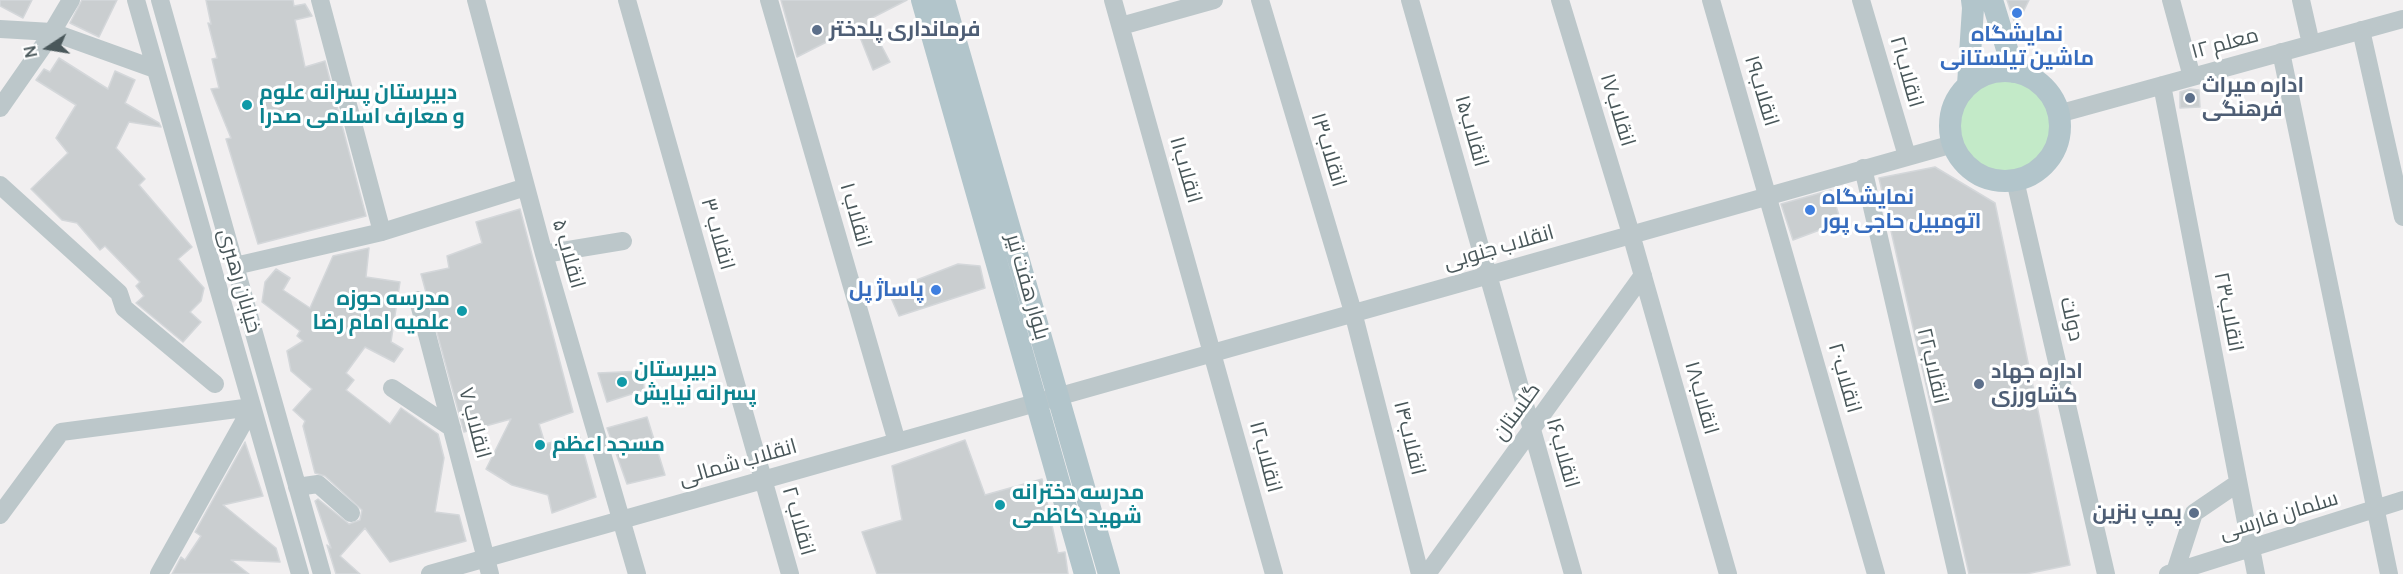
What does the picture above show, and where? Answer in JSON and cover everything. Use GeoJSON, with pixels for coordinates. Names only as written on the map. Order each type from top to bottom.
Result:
{"type":"FeatureCollection","features":[{"type":"Feature","properties":{"kind":"main road","name":"بلوار هفت تیر"},"geometry":{"type":"LineString","coordinates":[[922,0],[1085,574]]}},
{"type":"Feature","properties":{"kind":"main road","name":"بلوار هفت تیر"},"geometry":{"type":"LineString","coordinates":[[944,0],[1109,574]]}},
{"type":"Feature","properties":{"kind":"main road"},"geometry":{"type":"LineString","coordinates":[[1968,84],[1972,0]]}},
{"type":"Feature","properties":{"kind":"main road"},"geometry":{"type":"LineString","coordinates":[[1992,0],[2014,72]]}},
{"type":"Feature","properties":{"kind":"main road"},"geometry":{"type":"LineString","coordinates":[[1998,72],[2014,72],[2030,77],[2043,86],[2058,114],[2060,132],[2055,149],[2045,163],[2031,174],[2015,180],[2000,181],[1984,177],[1960,158],[1953,144],[1950,128],[1952,112],[1958,97],[1968,84],[1982,76],[1998,72]]}},
{"type":"Feature","properties":{"kind":"street"},"geometry":{"type":"LineString","coordinates":[[0,108],[52,32],[70,0]]}},
{"type":"Feature","properties":{"kind":"street","name":"خیابان رهبری"},"geometry":{"type":"LineString","coordinates":[[136,0],[300,574]]}},
{"type":"Feature","properties":{"kind":"street","name":"خیابان رهبری"},"geometry":{"type":"LineString","coordinates":[[160,0],[322,574]]}},
{"type":"Feature","properties":{"kind":"street"},"geometry":{"type":"LineString","coordinates":[[320,0],[382,232]]}},
{"type":"Feature","properties":{"kind":"street","name":"انقلاب ۵"},"geometry":{"type":"LineString","coordinates":[[476,0],[544,254],[638,574]]}},
{"type":"Feature","properties":{"kind":"street","name":"انقلاب ۳"},"geometry":{"type":"LineString","coordinates":[[627,0],[763,480]]}},
{"type":"Feature","properties":{"kind":"street","name":"انقلاب ۱"},"geometry":{"type":"LineString","coordinates":[[769,0],[897,442]]}},
{"type":"Feature","properties":{"kind":"street","name":"انقلاب۱۱"},"geometry":{"type":"LineString","coordinates":[[1113,0],[1214,352]]}},
{"type":"Feature","properties":{"kind":"street"},"geometry":{"type":"LineString","coordinates":[[1121,26],[1214,0]]}},
{"type":"Feature","properties":{"kind":"street","name":"انقلاب۱۳"},"geometry":{"type":"LineString","coordinates":[[1260,0],[1353,312]]}},
{"type":"Feature","properties":{"kind":"street","name":"انقلاب۱۵"},"geometry":{"type":"LineString","coordinates":[[1410,0],[1488,274]]}},
{"type":"Feature","properties":{"kind":"street","name":"انقلاب۱۷"},"geometry":{"type":"LineString","coordinates":[[1560,0],[1631,234]]}},
{"type":"Feature","properties":{"kind":"street","name":"انقلاب۱۹"},"geometry":{"type":"LineString","coordinates":[[1711,0],[1769,195]]}},
{"type":"Feature","properties":{"kind":"street","name":"انقلاب۲۱"},"geometry":{"type":"LineString","coordinates":[[1862,0],[1907,156]]}},
{"type":"Feature","properties":{"kind":"street"},"geometry":{"type":"LineString","coordinates":[[2171,0],[2192,76]]}},
{"type":"Feature","properties":{"kind":"street"},"geometry":{"type":"LineString","coordinates":[[2301,0],[2311,44]]}},
{"type":"Feature","properties":{"kind":"street","name":"معلم ۱۲"},"geometry":{"type":"LineString","coordinates":[[2058,114],[2403,19]]}},
{"type":"Feature","properties":{"kind":"street"},"geometry":{"type":"LineString","coordinates":[[0,29],[52,32],[155,69]]}},
{"type":"Feature","properties":{"kind":"street"},"geometry":{"type":"LineString","coordinates":[[2361,30],[2403,218]]}},
{"type":"Feature","properties":{"kind":"street"},"geometry":{"type":"LineString","coordinates":[[2281,52],[2390,574]]}},
{"type":"Feature","properties":{"kind":"street","name":"انقلاب۲۳"},"geometry":{"type":"LineString","coordinates":[[2162,85],[2256,574]]}},
{"type":"Feature","properties":{"kind":"street","name":"انقلاب جنوبی"},"geometry":{"type":"LineString","coordinates":[[1058,396],[1953,144]]}},
{"type":"Feature","properties":{"kind":"street","name":"انقلاب۲۲"},"geometry":{"type":"LineString","coordinates":[[1863,168],[1957,574]]}},
{"type":"Feature","properties":{"kind":"street","name":"دولت"},"geometry":{"type":"LineString","coordinates":[[2015,180],[2106,574]]}},
{"type":"Feature","properties":{"kind":"street"},"geometry":{"type":"LineString","coordinates":[[0,185],[119,293],[124,308],[214,384]]}},
{"type":"Feature","properties":{"kind":"street"},"geometry":{"type":"LineString","coordinates":[[235,266],[382,232],[526,187]]}},
{"type":"Feature","properties":{"kind":"street","name":"انقلاب۲۰"},"geometry":{"type":"LineString","coordinates":[[1769,195],[1876,574]]}},
{"type":"Feature","properties":{"kind":"street","name":"انقلاب۱۸"},"geometry":{"type":"LineString","coordinates":[[1631,234],[1728,574]]}},
{"type":"Feature","properties":{"kind":"street"},"geometry":{"type":"LineString","coordinates":[[544,254],[623,241]]}},
{"type":"Feature","properties":{"kind":"street","name":"انقلاب۱۶"},"geometry":{"type":"LineString","coordinates":[[1488,274],[1573,574]]}},
{"type":"Feature","properties":{"kind":"street","name":"گلستان"},"geometry":{"type":"LineString","coordinates":[[1427,574],[1643,275]]}},
{"type":"Feature","properties":{"kind":"street","name":"انقلاب ۷"},"geometry":{"type":"LineString","coordinates":[[418,300],[488,566]]}},
{"type":"Feature","properties":{"kind":"street","name":"انقلاب۱۴"},"geometry":{"type":"LineString","coordinates":[[1353,312],[1420,574]]}},
{"type":"Feature","properties":{"kind":"street","name":"انقلاب۱۲"},"geometry":{"type":"LineString","coordinates":[[1214,352],[1274,574]]}},
{"type":"Feature","properties":{"kind":"street"},"geometry":{"type":"LineString","coordinates":[[392,388],[452,428]]}},
{"type":"Feature","properties":{"kind":"street","name":"انقلاب شمالی"},"geometry":{"type":"LineString","coordinates":[[430,574],[488,566],[622,519],[1058,396]]}},
{"type":"Feature","properties":{"kind":"street"},"geometry":{"type":"LineString","coordinates":[[0,515],[61,432],[252,407]]}},
{"type":"Feature","properties":{"kind":"street"},"geometry":{"type":"LineString","coordinates":[[159,574],[252,407]]}},
{"type":"Feature","properties":{"kind":"street","name":"انقلاب ۲"},"geometry":{"type":"LineString","coordinates":[[763,480],[790,574]]}},
{"type":"Feature","properties":{"kind":"street"},"geometry":{"type":"LineString","coordinates":[[2171,573],[2194,513],[2238,483]]}},
{"type":"Feature","properties":{"kind":"street"},"geometry":{"type":"LineString","coordinates":[[297,486],[318,484],[351,513]]}},
{"type":"Feature","properties":{"kind":"street","name":"سلمان فارسی"},"geometry":{"type":"LineString","coordinates":[[2171,573],[2403,500]]}},
{"type":"Feature","properties":{"kind":"green space"},"geometry":{"type":"Polygon","coordinates":[[[2005,77],[2023,81],[2039,91],[2049,107],[2053,125],[2049,143],[2039,159],[2023,169],[2005,173],[1987,169],[1971,159],[1961,143],[1957,125],[1961,107],[1971,91],[1987,81],[2005,77]]]}},
{"type":"Feature","properties":{"kind":"building"},"geometry":{"type":"Polygon","coordinates":[[[0,0],[32,0],[23,18],[0,6],[0,0]]]}},
{"type":"Feature","properties":{"kind":"building"},"geometry":{"type":"Polygon","coordinates":[[[82,0],[117,0],[99,37],[70,23],[82,0]]]}},
{"type":"Feature","properties":{"kind":"building"},"geometry":{"type":"Polygon","coordinates":[[[206,0],[293,0],[294,6],[305,4],[312,16],[295,20],[305,67],[325,61],[366,216],[258,244],[226,139],[231,138],[211,89],[219,88],[212,59],[217,58],[208,23],[211,24],[206,0]]]}},
{"type":"Feature","properties":{"kind":"building","name":"فرمانداری پلدختر"},"geometry":{"type":"Polygon","coordinates":[[[781,0],[907,0],[868,20],[890,62],[873,70],[856,27],[797,57],[781,0]]]}},
{"type":"Feature","properties":{"kind":"building","name":"نمایشگاه ماشین تیلستانی"},"geometry":{"type":"Polygon","coordinates":[[[2007,0],[2029,0],[2016,27],[2007,0]]]}},
{"type":"Feature","properties":{"kind":"building"},"geometry":{"type":"Polygon","coordinates":[[[59,58],[108,89],[115,71],[135,80],[125,103],[159,123],[161,127],[129,122],[116,148],[145,179],[139,185],[192,247],[178,259],[204,288],[201,301],[190,312],[201,322],[183,342],[136,303],[144,296],[136,286],[140,282],[105,246],[100,250],[77,223],[62,220],[31,189],[68,153],[56,138],[76,105],[36,80],[44,69],[50,72],[59,58]]]}},
{"type":"Feature","properties":{"kind":"building","name":"اداره میراث فرهنگی"},"geometry":{"type":"Polygon","coordinates":[[[2190,89],[2199,90],[2200,107],[2180,108],[2180,92],[2190,89]]]}},
{"type":"Feature","properties":{"kind":"building","name":"اداره جهاد کشاورزی"},"geometry":{"type":"Polygon","coordinates":[[[1935,167],[1995,203],[2070,565],[2026,574],[1969,574],[1879,178],[1935,167]]]}},
{"type":"Feature","properties":{"kind":"building","name":"نمایشگاه اتومبیل حاجی پور"},"geometry":{"type":"Polygon","coordinates":[[[1831,190],[1841,222],[1793,240],[1781,204],[1831,190]]]}},
{"type":"Feature","properties":{"kind":"building"},"geometry":{"type":"Polygon","coordinates":[[[520,209],[573,412],[539,424],[545,444],[579,435],[596,497],[552,513],[548,495],[512,485],[486,469],[511,419],[464,432],[421,274],[449,268],[447,256],[482,243],[476,222],[520,209]]]}},
{"type":"Feature","properties":{"kind":"building"},"geometry":{"type":"Polygon","coordinates":[[[369,248],[366,277],[400,282],[391,342],[403,349],[394,362],[365,347],[346,373],[354,380],[346,390],[390,424],[401,408],[438,434],[444,458],[435,512],[459,515],[466,541],[390,562],[365,528],[340,556],[360,574],[336,574],[327,545],[331,548],[315,501],[318,499],[349,524],[360,520],[362,510],[325,476],[315,473],[303,426],[305,421],[293,410],[312,389],[291,371],[287,351],[303,341],[297,336],[300,331],[262,302],[265,282],[276,269],[290,278],[283,290],[310,308],[333,256],[369,248]]]}},
{"type":"Feature","properties":{"kind":"building","name":"پاساژ پل"},"geometry":{"type":"Polygon","coordinates":[[[958,264],[980,266],[985,288],[899,316],[888,291],[958,264]]]}},
{"type":"Feature","properties":{"kind":"building","name":"دبیرستان پسرانه نیایش"},"geometry":{"type":"Polygon","coordinates":[[[643,371],[644,390],[607,402],[598,373],[643,371]]]}},
{"type":"Feature","properties":{"kind":"building"},"geometry":{"type":"Polygon","coordinates":[[[647,417],[665,475],[627,484],[607,428],[647,417]]]}},
{"type":"Feature","properties":{"kind":"building","name":"مدرسه دخترانه شهید کاظمی"},"geometry":{"type":"Polygon","coordinates":[[[965,440],[985,495],[1042,479],[1058,553],[1065,552],[1068,574],[877,574],[862,532],[902,520],[892,466],[965,440]]]}},
{"type":"Feature","properties":{"kind":"building"},"geometry":{"type":"Polygon","coordinates":[[[245,442],[263,496],[223,505],[276,548],[280,562],[231,560],[249,574],[172,574],[181,557],[185,560],[201,536],[195,532],[245,442]]]}},
{"type":"Feature","properties":{"kind":"place","name":"نمایشگاه ماشین تیلستانی"},"geometry":{"type":"Point","coordinates":[2017,13]}},
{"type":"Feature","properties":{"kind":"place","name":"فرمانداری پلدختر"},"geometry":{"type":"Point","coordinates":[817,30]}},
{"type":"Feature","properties":{"kind":"place","name":"اداره میراث فرهنگی"},"geometry":{"type":"Point","coordinates":[2190,98]}},
{"type":"Feature","properties":{"kind":"place","name":"دبیرستان پسرانه علوم و معارف اسلامی صدرا"},"geometry":{"type":"Point","coordinates":[247,105]}},
{"type":"Feature","properties":{"kind":"place","name":"نمایشگاه اتومبیل حاجی پور"},"geometry":{"type":"Point","coordinates":[1810,210]}},
{"type":"Feature","properties":{"kind":"place","name":"پاساژ پل"},"geometry":{"type":"Point","coordinates":[936,290]}},
{"type":"Feature","properties":{"kind":"place","name":"مدرسه حوزه علمیه امام رضا"},"geometry":{"type":"Point","coordinates":[462,311]}},
{"type":"Feature","properties":{"kind":"place","name":"دبیرستان پسرانه نیایش"},"geometry":{"type":"Point","coordinates":[622,382]}},
{"type":"Feature","properties":{"kind":"place","name":"اداره جهاد کشاورزی"},"geometry":{"type":"Point","coordinates":[1979,384]}},
{"type":"Feature","properties":{"kind":"place","name":"مسجد اعظم"},"geometry":{"type":"Point","coordinates":[540,445]}},
{"type":"Feature","properties":{"kind":"place","name":"مدرسه دخترانه شهید کاظمی"},"geometry":{"type":"Point","coordinates":[1000,505]}},
{"type":"Feature","properties":{"kind":"place","name":"پمپ بنزین"},"geometry":{"type":"Point","coordinates":[2194,513]}}]}
